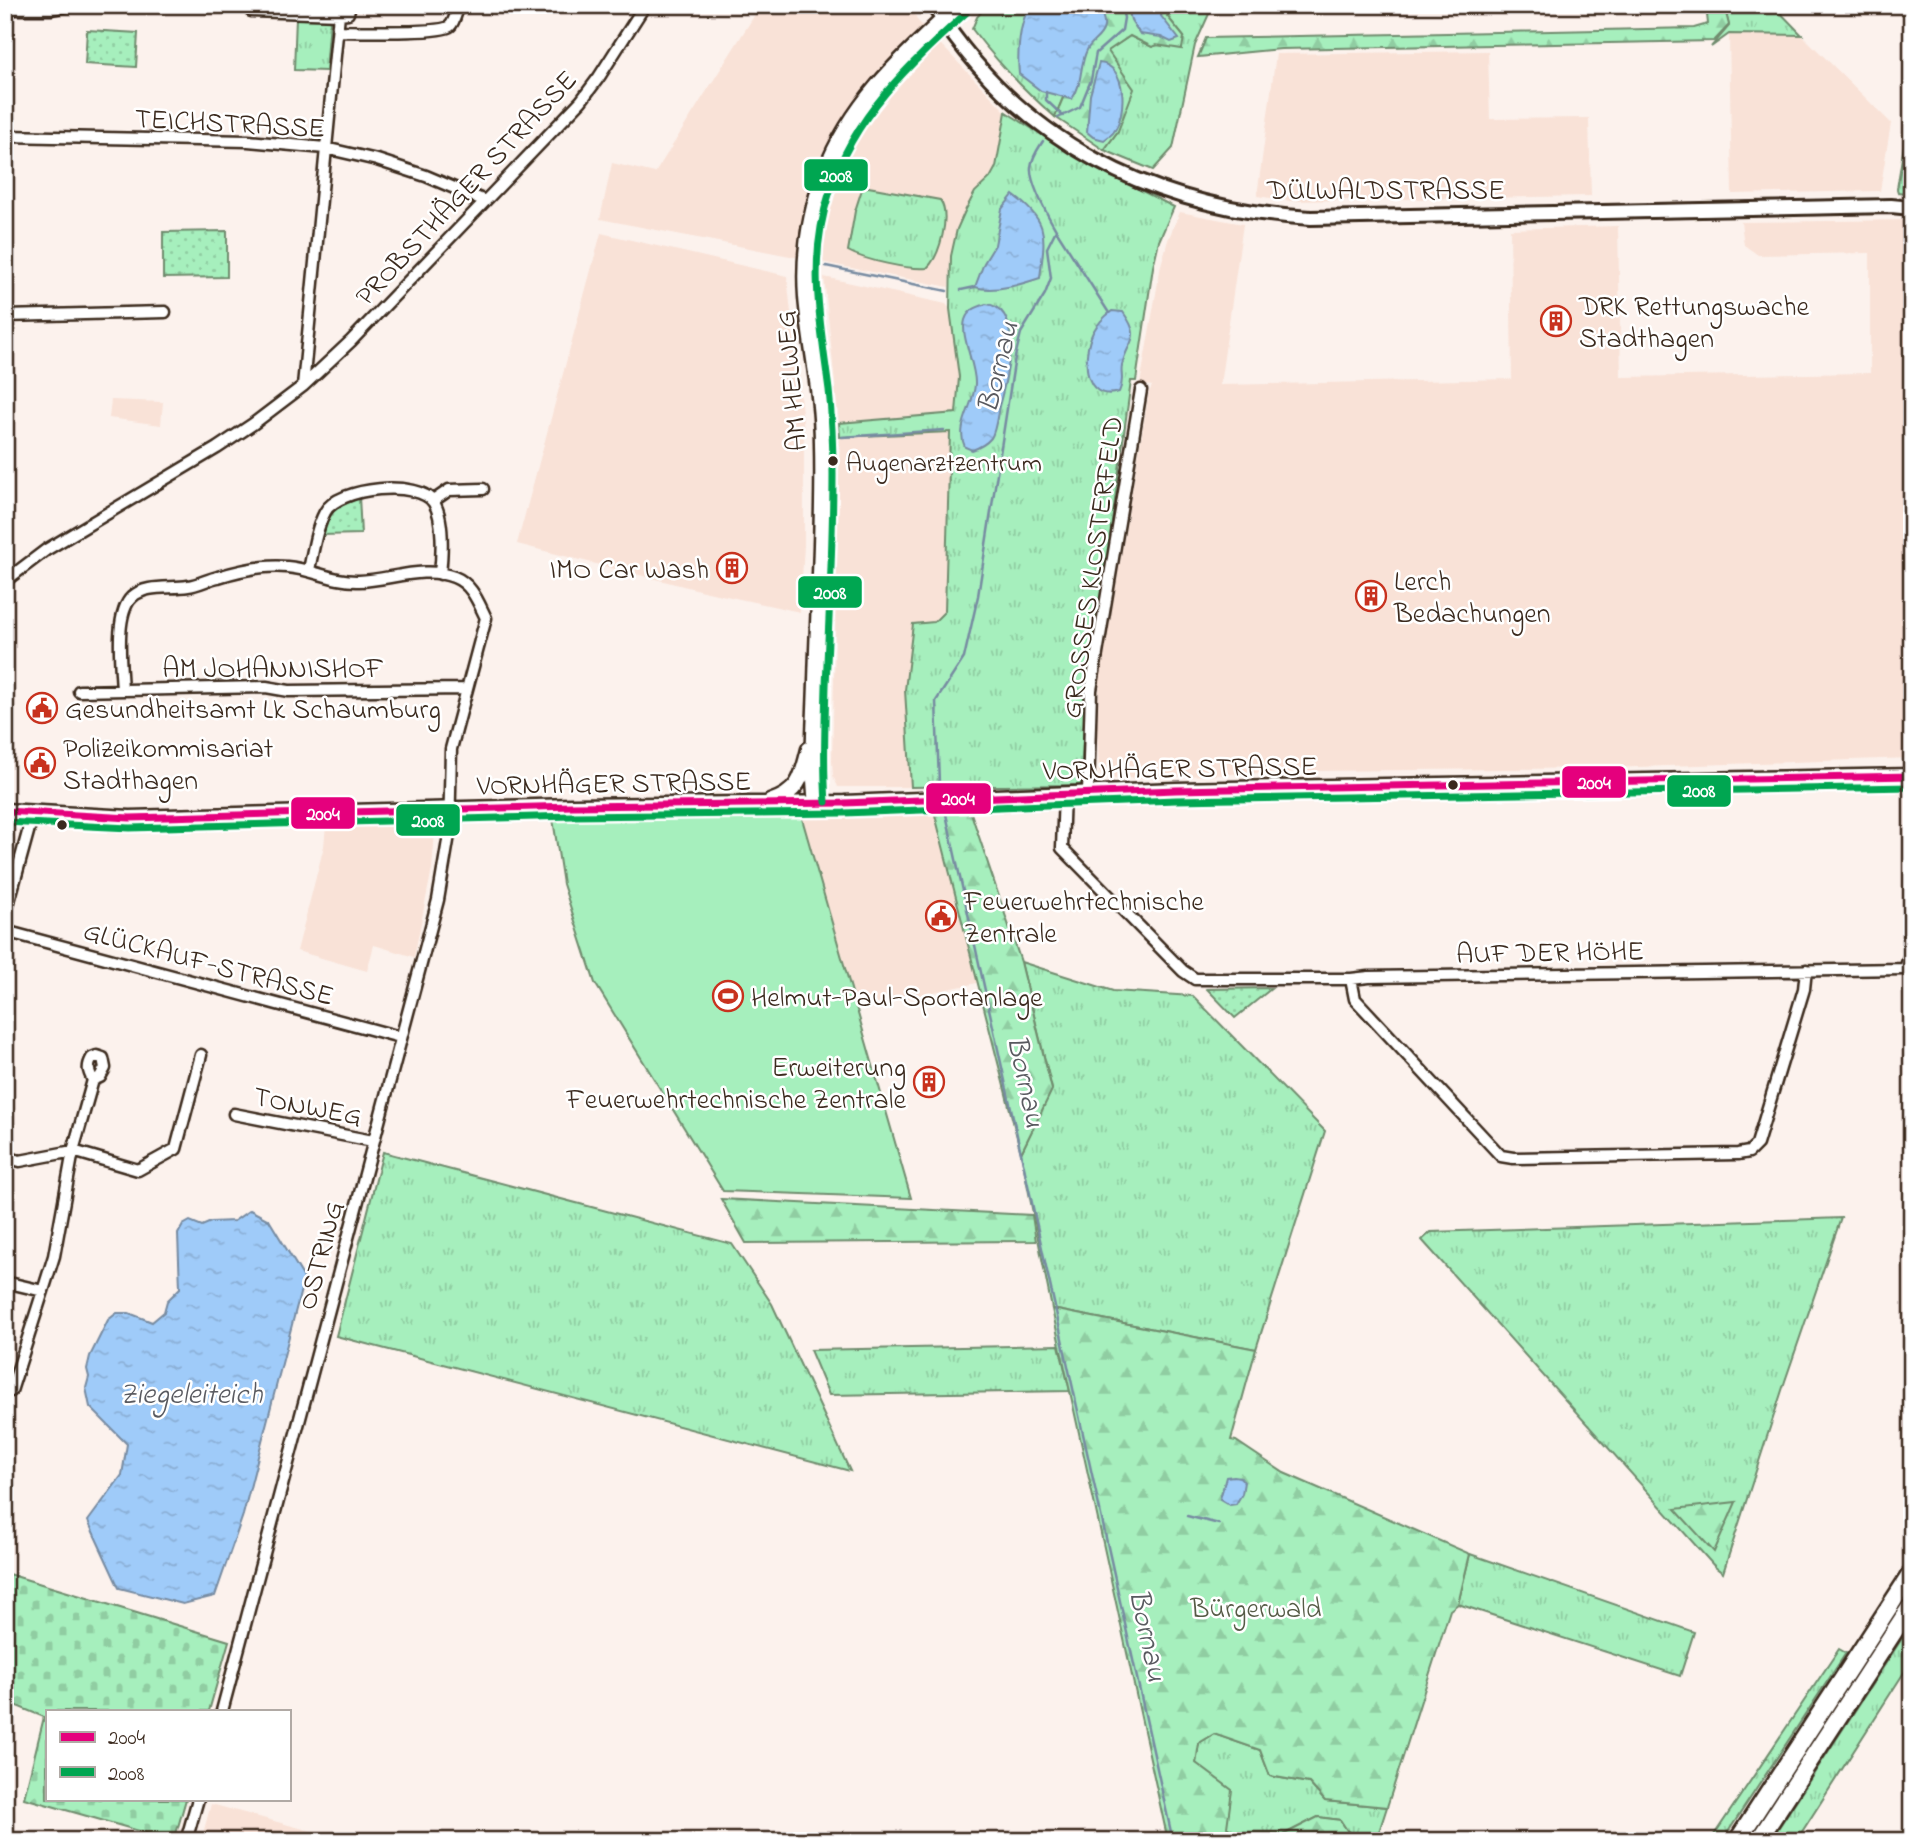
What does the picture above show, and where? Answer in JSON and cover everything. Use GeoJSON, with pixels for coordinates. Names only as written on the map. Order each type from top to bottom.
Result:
{"type":"FeatureCollection","features":[{"type":"Feature","properties":{"kind":"highway"},"geometry":{"type":"LineString","coordinates":[[1737,1841],[1912,1572]]}},
{"type":"Feature","properties":{"kind":"highway"},"geometry":{"type":"LineString","coordinates":[[1758,1841],[1912,1604]]}},
{"type":"Feature","properties":{"kind":"main road","name":"AM HELWEG"},"geometry":{"type":"LineString","coordinates":[[816,803],[814,726],[822,444],[817,371],[806,296],[805,268],[809,229],[825,171],[855,113],[886,73],[959,5]]}},
{"type":"Feature","properties":{"kind":"main road"},"geometry":{"type":"LineString","coordinates":[[762,804],[783,797],[801,780],[814,726]]}},
{"type":"Feature","properties":{"kind":"main road","name":"VORNHÄGER STRASSE"},"geometry":{"type":"LineString","coordinates":[[5,811],[130,818],[816,803],[1088,793],[1912,776]]}},
{"type":"Feature","properties":{"kind":"street"},"geometry":{"type":"LineString","coordinates":[[5,9],[52,9],[72,5]]}},
{"type":"Feature","properties":{"kind":"street"},"geometry":{"type":"LineString","coordinates":[[245,6],[251,11],[339,14],[348,13],[350,5]]}},
{"type":"Feature","properties":{"kind":"street"},"geometry":{"type":"LineString","coordinates":[[338,31],[402,33],[443,30],[452,24],[459,5]]}},
{"type":"Feature","properties":{"kind":"street","name":"PROBSTHÄGER STRASSE"},"geometry":{"type":"LineString","coordinates":[[5,581],[46,550],[244,430],[303,386],[351,341],[581,101],[645,5]]}},
{"type":"Feature","properties":{"kind":"street","name":"DÜLWALDSTRASSE"},"geometry":{"type":"LineString","coordinates":[[933,5],[959,42],[1010,99],[1065,142],[1117,172],[1188,199],[1228,209],[1272,216],[1311,218],[1891,206],[1912,208]]}},
{"type":"Feature","properties":{"kind":"street","name":"PROBSTHÄGER STRASSE"},"geometry":{"type":"LineString","coordinates":[[303,386],[339,14]]}},
{"type":"Feature","properties":{"kind":"street","name":"TEICHSTRASSE"},"geometry":{"type":"LineString","coordinates":[[5,136],[248,141],[325,148],[377,160],[426,176],[485,201]]}},
{"type":"Feature","properties":{"kind":"street"},"geometry":{"type":"LineString","coordinates":[[5,317],[165,312]]}},
{"type":"Feature","properties":{"kind":"street","name":"GROSSES KLOSTERFELD"},"geometry":{"type":"LineString","coordinates":[[1088,793],[1091,690],[1140,390]]}},
{"type":"Feature","properties":{"kind":"street"},"geometry":{"type":"LineString","coordinates":[[122,690],[123,610],[139,592],[190,586],[257,568],[309,570],[335,579],[359,581],[427,572],[440,573],[442,554],[439,517],[433,501],[426,495],[409,490],[388,489],[348,495],[332,504],[325,512],[309,570]]}},
{"type":"Feature","properties":{"kind":"street"},"geometry":{"type":"LineString","coordinates":[[433,501],[449,489],[483,489]]}},
{"type":"Feature","properties":{"kind":"street","name":"VORNHÄGER STRASSE"},"geometry":{"type":"LineString","coordinates":[[440,573],[464,582],[473,592],[486,618],[451,749],[450,809]]}},
{"type":"Feature","properties":{"kind":"street","name":"AM JOHANNISHOF"},"geometry":{"type":"LineString","coordinates":[[79,691],[266,687],[289,691],[466,689]]}},
{"type":"Feature","properties":{"kind":"street","name":"AUF DER HÖHE"},"geometry":{"type":"LineString","coordinates":[[1064,794],[1062,848],[1183,971],[1195,979],[1351,979],[1905,969],[1912,948]]}},
{"type":"Feature","properties":{"kind":"street","name":"OSTRING"},"geometry":{"type":"LineString","coordinates":[[222,1710],[438,900],[449,835],[450,809]]}},
{"type":"Feature","properties":{"kind":"street"},"geometry":{"type":"LineString","coordinates":[[5,916],[33,814]]}},
{"type":"Feature","properties":{"kind":"street","name":"GLÜCKAUF-STRASSE"},"geometry":{"type":"LineString","coordinates":[[5,931],[400,1037]]}},
{"type":"Feature","properties":{"kind":"street"},"geometry":{"type":"LineString","coordinates":[[1351,979],[1355,999],[1501,1156],[1513,1158],[1738,1154],[1749,1152],[1756,1144],[1804,989],[1806,970]]}},
{"type":"Feature","properties":{"kind":"street"},"geometry":{"type":"LineString","coordinates":[[5,1157],[20,1161],[73,1151],[138,1170],[176,1149],[201,1055]]}},
{"type":"Feature","properties":{"kind":"street"},"geometry":{"type":"LineString","coordinates":[[5,1389],[11,1391],[54,1256],[73,1151],[93,1080]]}},
{"type":"Feature","properties":{"kind":"street","name":"TONWEG"},"geometry":{"type":"LineString","coordinates":[[234,1114],[373,1141]]}},
{"type":"Feature","properties":{"kind":"street"},"geometry":{"type":"LineString","coordinates":[[5,1282],[43,1291]]}},
{"type":"Feature","properties":{"kind":"street"},"geometry":{"type":"LineString","coordinates":[[186,1841],[198,1800]]}},
{"type":"Feature","properties":{"kind":"shaded area"},"geometry":{"type":"Polygon","coordinates":[[[761,5],[910,5],[918,21],[1006,112],[996,167],[990,178],[975,192],[951,256],[949,287],[600,219],[612,163],[655,173],[761,5]]]}},
{"type":"Feature","properties":{"kind":"shaded area"},"geometry":{"type":"Polygon","coordinates":[[[1729,34],[1802,35],[1891,123],[1880,191],[1732,194],[1729,34]]]}},
{"type":"Feature","properties":{"kind":"shaded area"},"geometry":{"type":"Polygon","coordinates":[[[1488,51],[1490,119],[1589,118],[1591,196],[1291,201],[1257,196],[1276,54],[1488,51]]]}},
{"type":"Feature","properties":{"kind":"shaded area"},"geometry":{"type":"Polygon","coordinates":[[[1180,212],[1243,224],[1220,385],[1512,379],[1510,229],[1618,226],[1621,377],[1870,373],[1870,253],[1758,255],[1744,245],[1741,222],[1912,220],[1912,758],[1607,768],[1312,771],[1110,779],[1099,771],[1097,726],[1100,679],[1152,386],[1140,384],[1161,265],[1180,212]]]}},
{"type":"Feature","properties":{"kind":"shaded area"},"geometry":{"type":"Polygon","coordinates":[[[601,233],[787,276],[804,431],[804,545],[800,612],[703,591],[517,544],[601,233]]]}},
{"type":"Feature","properties":{"kind":"shaded area"},"geometry":{"type":"Polygon","coordinates":[[[824,277],[946,304],[950,309],[959,377],[956,413],[839,423],[824,277]]]}},
{"type":"Feature","properties":{"kind":"shaded area"},"geometry":{"type":"Polygon","coordinates":[[[111,400],[163,402],[161,425],[109,418],[111,400]]]}},
{"type":"Feature","properties":{"kind":"shaded area"},"geometry":{"type":"Polygon","coordinates":[[[950,431],[945,611],[934,622],[913,624],[905,690],[911,787],[838,787],[833,776],[832,761],[840,437],[950,431]]]}},
{"type":"Feature","properties":{"kind":"shaded area"},"geometry":{"type":"Polygon","coordinates":[[[934,811],[977,983],[857,1008],[801,815],[934,811]]]}},
{"type":"Feature","properties":{"kind":"shaded area"},"geometry":{"type":"Polygon","coordinates":[[[424,822],[431,825],[435,833],[432,869],[414,957],[374,945],[367,971],[297,951],[324,846],[326,825],[424,822]]]}},
{"type":"Feature","properties":{"kind":"shaded area"},"geometry":{"type":"Polygon","coordinates":[[[211,1804],[348,1841],[201,1841],[211,1804]]]}},
{"type":"Feature","properties":{"kind":"green space"},"geometry":{"type":"Polygon","coordinates":[[[987,5],[1098,5],[1089,36],[1055,117],[1011,75],[972,29],[977,17],[987,5]]]}},
{"type":"Feature","properties":{"kind":"green space"},"geometry":{"type":"Polygon","coordinates":[[[1098,5],[1178,5],[1167,16],[1184,37],[1182,49],[1156,45],[1152,47],[1130,36],[1108,51],[1134,89],[1118,131],[1104,150],[1055,117],[1089,36],[1098,5]]]}},
{"type":"Feature","properties":{"kind":"green space"},"geometry":{"type":"Polygon","coordinates":[[[1178,5],[1213,5],[1195,45],[1173,148],[1153,170],[1104,150],[1118,131],[1107,51],[1130,36],[1152,47],[1184,37],[1167,16],[1178,5]]]}},
{"type":"Feature","properties":{"kind":"green space"},"geometry":{"type":"Polygon","coordinates":[[[1706,5],[1724,5],[1729,25],[1714,41],[1281,49],[1198,57],[1206,38],[1694,28],[1708,24],[1706,5]]]}},
{"type":"Feature","properties":{"kind":"green space"},"geometry":{"type":"Polygon","coordinates":[[[1724,5],[1773,5],[1802,35],[1729,34],[1711,47],[1729,26],[1724,5]]]}},
{"type":"Feature","properties":{"kind":"green space"},"geometry":{"type":"Polygon","coordinates":[[[296,17],[325,18],[330,21],[326,71],[294,70],[296,17]]]}},
{"type":"Feature","properties":{"kind":"green space"},"geometry":{"type":"Polygon","coordinates":[[[87,30],[138,33],[136,67],[85,64],[87,30]]]}},
{"type":"Feature","properties":{"kind":"green space"},"geometry":{"type":"Polygon","coordinates":[[[1006,112],[1088,164],[1174,207],[1159,241],[1136,381],[1131,381],[1104,582],[1085,698],[1081,785],[911,787],[905,690],[913,624],[934,622],[945,611],[950,432],[840,437],[839,423],[956,413],[959,377],[950,309],[951,256],[957,229],[965,211],[975,192],[990,178],[996,167],[1006,112]]]}},
{"type":"Feature","properties":{"kind":"green space"},"geometry":{"type":"Polygon","coordinates":[[[1912,121],[1912,194],[1898,192],[1897,189],[1907,127],[1912,121]]]}},
{"type":"Feature","properties":{"kind":"green space"},"geometry":{"type":"Polygon","coordinates":[[[863,186],[940,200],[944,225],[940,245],[927,268],[887,264],[848,251],[855,211],[863,186]]]}},
{"type":"Feature","properties":{"kind":"green space"},"geometry":{"type":"Polygon","coordinates":[[[227,231],[227,277],[163,278],[163,232],[227,231]]]}},
{"type":"Feature","properties":{"kind":"green space"},"geometry":{"type":"Polygon","coordinates":[[[359,496],[361,534],[322,535],[334,510],[359,496]]]}},
{"type":"Feature","properties":{"kind":"green space"},"geometry":{"type":"Polygon","coordinates":[[[970,810],[1021,962],[1052,1090],[1021,1153],[934,811],[970,810]]]}},
{"type":"Feature","properties":{"kind":"green space","name":"Helmut-Paul-Sportanlage"},"geometry":{"type":"Polygon","coordinates":[[[801,815],[911,1198],[723,1191],[595,983],[563,884],[553,819],[801,815]]]}},
{"type":"Feature","properties":{"kind":"green space"},"geometry":{"type":"Polygon","coordinates":[[[1021,962],[1113,991],[1193,996],[1325,1131],[1256,1349],[1052,1309],[1021,1153],[1052,1089],[1021,962]]]}},
{"type":"Feature","properties":{"kind":"green space"},"geometry":{"type":"Polygon","coordinates":[[[1272,988],[1235,1018],[1207,989],[1272,988]]]}},
{"type":"Feature","properties":{"kind":"green space"},"geometry":{"type":"Polygon","coordinates":[[[383,1152],[732,1244],[772,1304],[850,1471],[336,1336],[383,1152]]]}},
{"type":"Feature","properties":{"kind":"green space"},"geometry":{"type":"Polygon","coordinates":[[[721,1199],[1032,1215],[1036,1241],[746,1243],[721,1199]]]}},
{"type":"Feature","properties":{"kind":"green space"},"geometry":{"type":"Polygon","coordinates":[[[1841,1218],[1723,1573],[1422,1240],[1431,1232],[1841,1218]]]}},
{"type":"Feature","properties":{"kind":"green space","name":"Bürgerwald"},"geometry":{"type":"Polygon","coordinates":[[[1052,1309],[1256,1349],[1231,1440],[1284,1473],[1470,1554],[1458,1604],[1450,1610],[1387,1807],[1325,1801],[1309,1783],[1270,1776],[1260,1750],[1214,1734],[1199,1743],[1196,1763],[1232,1790],[1227,1827],[1246,1841],[1168,1841],[1052,1309]]]}},
{"type":"Feature","properties":{"kind":"green space"},"geometry":{"type":"Polygon","coordinates":[[[1059,1345],[1070,1391],[829,1395],[810,1350],[1059,1345]]]}},
{"type":"Feature","properties":{"kind":"green space"},"geometry":{"type":"Polygon","coordinates":[[[1736,1502],[1714,1552],[1675,1509],[1736,1502]]]}},
{"type":"Feature","properties":{"kind":"green space"},"geometry":{"type":"Polygon","coordinates":[[[1470,1554],[1694,1632],[1680,1676],[1458,1604],[1470,1554]]]}},
{"type":"Feature","properties":{"kind":"green space"},"geometry":{"type":"Polygon","coordinates":[[[5,1573],[229,1641],[209,1710],[46,1710],[46,1800],[186,1800],[174,1841],[24,1798],[44,1717],[5,1701],[5,1573]]]}},
{"type":"Feature","properties":{"kind":"green space"},"geometry":{"type":"Polygon","coordinates":[[[1912,1623],[1912,1660],[1796,1841],[1770,1841],[1912,1623]]]}},
{"type":"Feature","properties":{"kind":"green space"},"geometry":{"type":"Polygon","coordinates":[[[1839,1649],[1846,1653],[1722,1841],[1710,1841],[1839,1649]]]}},
{"type":"Feature","properties":{"kind":"green space"},"geometry":{"type":"Polygon","coordinates":[[[1214,1734],[1260,1750],[1270,1776],[1309,1783],[1325,1801],[1387,1807],[1376,1841],[1354,1841],[1340,1820],[1318,1817],[1271,1841],[1246,1841],[1227,1828],[1196,1763],[1199,1743],[1214,1734]]]}},
{"type":"Feature","properties":{"kind":"green space"},"geometry":{"type":"Polygon","coordinates":[[[1318,1817],[1340,1820],[1354,1841],[1271,1841],[1318,1817]]]}},
{"type":"Feature","properties":{"kind":"water"},"geometry":{"type":"Polygon","coordinates":[[[1030,5],[1099,7],[1104,27],[1087,50],[1078,87],[1072,99],[1041,91],[1019,74],[1020,39],[1023,21],[1030,5]]]}},
{"type":"Feature","properties":{"kind":"water"},"geometry":{"type":"Polygon","coordinates":[[[1127,5],[1165,5],[1161,16],[1179,39],[1171,42],[1161,37],[1140,34],[1131,20],[1127,5]]]}},
{"type":"Feature","properties":{"kind":"water"},"geometry":{"type":"Polygon","coordinates":[[[1099,63],[1109,66],[1115,72],[1122,92],[1118,125],[1104,140],[1087,132],[1090,95],[1099,63]]]}},
{"type":"Feature","properties":{"kind":"water"},"geometry":{"type":"Polygon","coordinates":[[[1013,195],[1034,213],[1042,230],[1040,278],[999,288],[975,287],[984,263],[995,245],[1002,209],[1013,195]]]}},
{"type":"Feature","properties":{"kind":"water"},"geometry":{"type":"Polygon","coordinates":[[[986,304],[998,309],[1006,318],[1010,331],[1009,364],[991,438],[972,450],[965,447],[962,431],[975,384],[964,327],[968,314],[986,304]]]}},
{"type":"Feature","properties":{"kind":"water"},"geometry":{"type":"Polygon","coordinates":[[[1112,311],[1123,312],[1133,334],[1122,365],[1119,392],[1107,394],[1098,391],[1092,384],[1088,375],[1087,353],[1095,329],[1112,311]]]}},
{"type":"Feature","properties":{"kind":"water","name":"Ziegeleiteich"},"geometry":{"type":"Polygon","coordinates":[[[250,1210],[269,1220],[304,1278],[243,1515],[215,1596],[183,1604],[119,1588],[88,1521],[122,1475],[127,1444],[90,1407],[86,1388],[90,1356],[108,1320],[117,1313],[129,1313],[152,1322],[164,1312],[167,1301],[180,1288],[178,1234],[183,1225],[190,1221],[202,1226],[211,1222],[234,1221],[250,1210]]]}},
{"type":"Feature","properties":{"kind":"water"},"geometry":{"type":"Polygon","coordinates":[[[1226,1477],[1240,1477],[1244,1482],[1242,1494],[1236,1504],[1230,1505],[1220,1499],[1226,1477]]]}},
{"type":"Feature","properties":{"kind":"waterway","name":"Bornau"},"geometry":{"type":"LineString","coordinates":[[1058,118],[1080,107],[1091,80],[1096,53],[1122,30],[1124,18],[1121,5]]}},
{"type":"Feature","properties":{"kind":"waterway"},"geometry":{"type":"LineString","coordinates":[[1046,92],[1046,100],[1063,116]]}},
{"type":"Feature","properties":{"kind":"waterway","name":"Bornau"},"geometry":{"type":"LineString","coordinates":[[942,795],[939,783],[936,701],[964,658],[978,596],[1015,357],[1021,333],[1045,294],[1051,278],[1047,248],[1056,230],[1031,174],[1033,160],[1043,141]]}},
{"type":"Feature","properties":{"kind":"waterway"},"geometry":{"type":"LineString","coordinates":[[1056,230],[1109,313]]}},
{"type":"Feature","properties":{"kind":"waterway"},"geometry":{"type":"LineString","coordinates":[[826,266],[947,291]]}},
{"type":"Feature","properties":{"kind":"waterway"},"geometry":{"type":"LineString","coordinates":[[961,290],[975,287]]}},
{"type":"Feature","properties":{"kind":"waterway"},"geometry":{"type":"LineString","coordinates":[[842,437],[944,430]]}},
{"type":"Feature","properties":{"kind":"waterway","name":"Bornau"},"geometry":{"type":"LineString","coordinates":[[944,805],[1173,1841]]}},
{"type":"Feature","properties":{"kind":"waterway"},"geometry":{"type":"LineString","coordinates":[[1187,1516],[1219,1524]]}},
{"type":"Feature","properties":{"kind":"transit line","name":"2008"},"geometry":{"type":"LineString","coordinates":[[826,802],[825,730],[833,463],[830,400],[819,314],[817,266],[823,216],[840,164],[868,115],[904,72],[966,13]]}},
{"type":"Feature","properties":{"kind":"transit line","name":"2004"},"geometry":{"type":"LineString","coordinates":[[5,811],[130,818],[572,806],[844,803],[1176,790],[1912,776]]}},
{"type":"Feature","properties":{"kind":"transit line","name":"2008"},"geometry":{"type":"LineString","coordinates":[[5,822],[130,828],[572,816],[844,813],[1176,800],[1912,787]]}},
{"type":"Feature","properties":{"kind":"place","name":"DRK Rettungswache Stadthagen"},"geometry":{"type":"Point","coordinates":[1556,321]}},
{"type":"Feature","properties":{"kind":"place","name":"Augenarztzentrum"},"geometry":{"type":"Point","coordinates":[833,461]}},
{"type":"Feature","properties":{"kind":"place","name":"IMO Car Wash"},"geometry":{"type":"Point","coordinates":[732,568]}},
{"type":"Feature","properties":{"kind":"place","name":"Lerch Bedachungen"},"geometry":{"type":"Point","coordinates":[1371,596]}},
{"type":"Feature","properties":{"kind":"place","name":"Gesundheitsamt Lk Schaumburg"},"geometry":{"type":"Point","coordinates":[42,708]}},
{"type":"Feature","properties":{"kind":"place","name":"Polizeikommisariat Stadthagen"},"geometry":{"type":"Point","coordinates":[40,763]}},
{"type":"Feature","properties":{"kind":"place","name":"Feuerwehrtechnische Zentrale"},"geometry":{"type":"Point","coordinates":[941,916]}},
{"type":"Feature","properties":{"kind":"place","name":"Helmut-Paul-Sportanlage"},"geometry":{"type":"Point","coordinates":[728,996]}},
{"type":"Feature","properties":{"kind":"place","name":"Erweiterung Feuerwehrtechnische Zentrale"},"geometry":{"type":"Point","coordinates":[929,1082]}}]}
